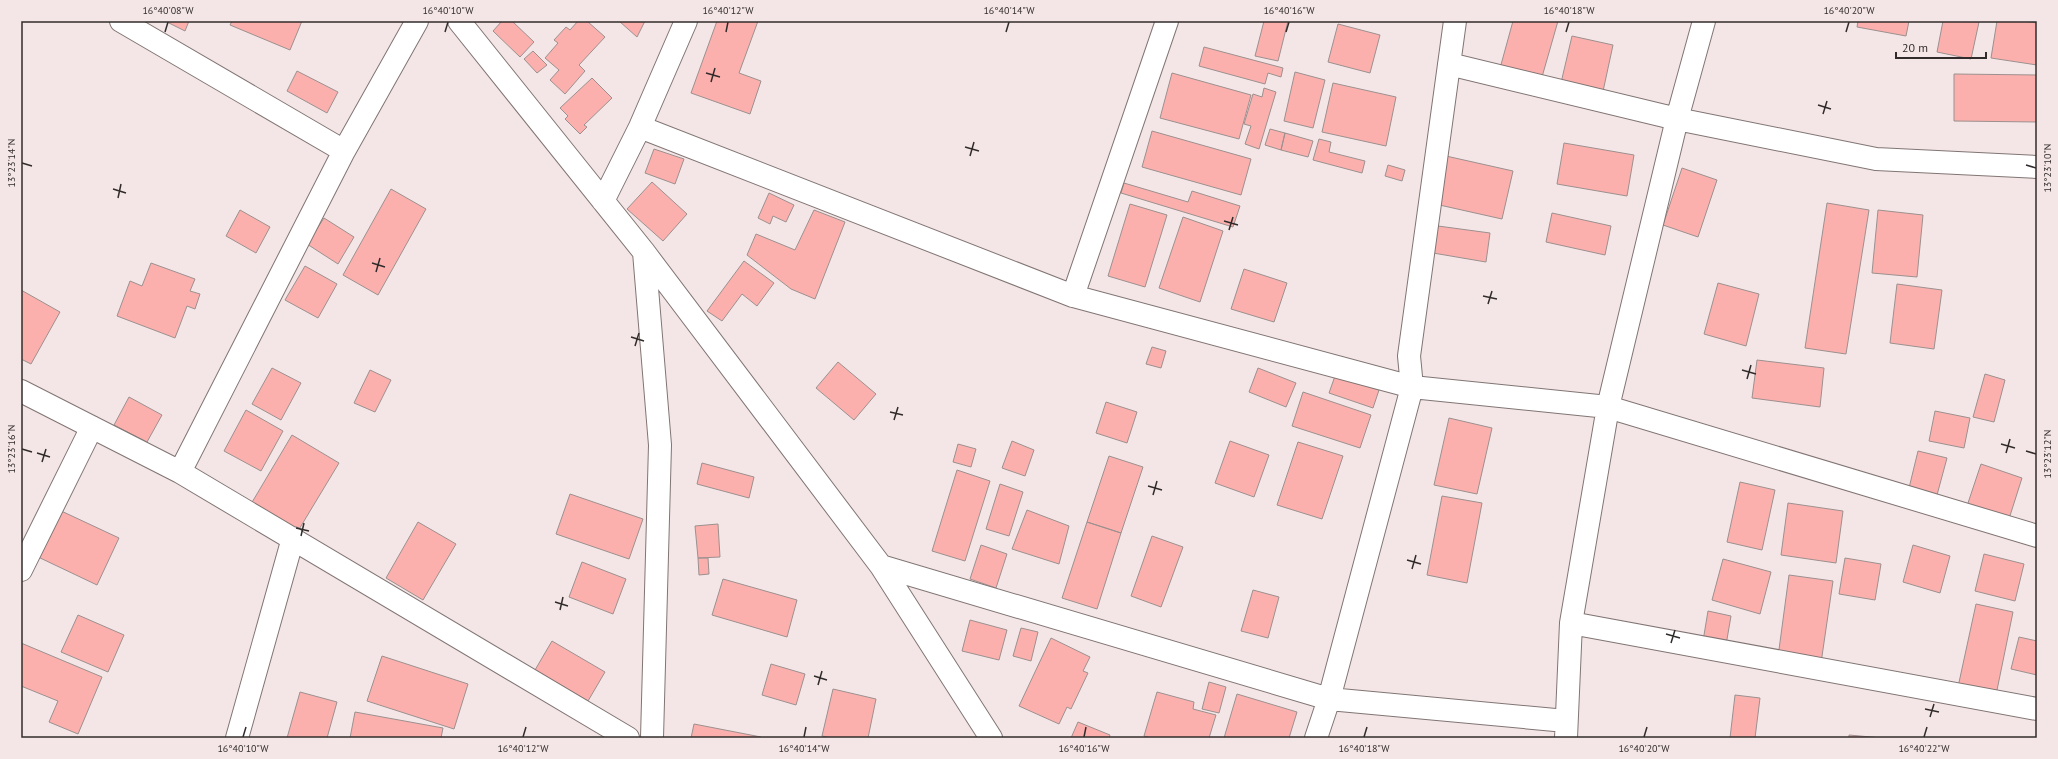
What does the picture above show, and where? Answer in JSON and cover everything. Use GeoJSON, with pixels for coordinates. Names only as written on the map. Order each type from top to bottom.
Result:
{"type":"FeatureCollection","features":[{"type":"Feature","properties":{"kind":"street"},"geometry":{"type":"LineString","coordinates":[[121,21],[344,151]]}},
{"type":"Feature","properties":{"kind":"street"},"geometry":{"type":"LineString","coordinates":[[180,472],[344,151],[418,21]]}},
{"type":"Feature","properties":{"kind":"street"},"geometry":{"type":"LineString","coordinates":[[459,21],[644,252],[881,566],[991,738]]}},
{"type":"Feature","properties":{"kind":"street"},"geometry":{"type":"LineString","coordinates":[[603,201],[640,127],[686,21]]}},
{"type":"Feature","properties":{"kind":"street"},"geometry":{"type":"LineString","coordinates":[[1073,296],[1167,21]]}},
{"type":"Feature","properties":{"kind":"street"},"geometry":{"type":"LineString","coordinates":[[1316,738],[1329,699],[1412,387],[1410,356],[1455,21]]}},
{"type":"Feature","properties":{"kind":"street"},"geometry":{"type":"LineString","coordinates":[[881,566],[1329,699],[1566,730],[1571,623],[1608,407],[1677,119],[1704,21]]}},
{"type":"Feature","properties":{"kind":"street"},"geometry":{"type":"LineString","coordinates":[[1449,64],[1677,119],[1876,160],[2037,167]]}},
{"type":"Feature","properties":{"kind":"street"},"geometry":{"type":"LineString","coordinates":[[640,127],[1073,296],[1412,387],[1608,407],[2037,536]]}},
{"type":"Feature","properties":{"kind":"street"},"geometry":{"type":"LineString","coordinates":[[644,252],[660,445],[652,738]]}},
{"type":"Feature","properties":{"kind":"street"},"geometry":{"type":"LineString","coordinates":[[21,391],[180,472],[628,738]]}},
{"type":"Feature","properties":{"kind":"street"},"geometry":{"type":"LineString","coordinates":[[21,570],[92,427]]}},
{"type":"Feature","properties":{"kind":"street"},"geometry":{"type":"LineString","coordinates":[[237,738],[293,538]]}},
{"type":"Feature","properties":{"kind":"street"},"geometry":{"type":"LineString","coordinates":[[1571,623],[2037,708]]}},
{"type":"Feature","properties":{"kind":"building"},"geometry":{"type":"Polygon","coordinates":[[[165,21],[189,21],[185,31],[165,21]]]}},
{"type":"Feature","properties":{"kind":"building"},"geometry":{"type":"Polygon","coordinates":[[[232,21],[302,21],[290,50],[230,25],[232,21]]]}},
{"type":"Feature","properties":{"kind":"building"},"geometry":{"type":"Polygon","coordinates":[[[502,21],[512,21],[534,42],[520,57],[493,31],[502,21]]]}},
{"type":"Feature","properties":{"kind":"building"},"geometry":{"type":"Polygon","coordinates":[[[578,21],[587,21],[605,37],[579,65],[585,71],[565,94],[550,80],[559,70],[545,58],[558,43],[554,40],[566,27],[570,30],[578,21]]]}},
{"type":"Feature","properties":{"kind":"building"},"geometry":{"type":"Polygon","coordinates":[[[619,21],[645,21],[637,37],[619,21]]]}},
{"type":"Feature","properties":{"kind":"building"},"geometry":{"type":"Polygon","coordinates":[[[717,21],[758,21],[739,73],[761,81],[750,114],[691,93],[717,21]]]}},
{"type":"Feature","properties":{"kind":"building"},"geometry":{"type":"Polygon","coordinates":[[[1264,21],[1288,21],[1278,61],[1255,56],[1264,21]]]}},
{"type":"Feature","properties":{"kind":"building"},"geometry":{"type":"Polygon","coordinates":[[[1513,21],[1558,21],[1540,84],[1499,72],[1513,21]]]}},
{"type":"Feature","properties":{"kind":"building"},"geometry":{"type":"Polygon","coordinates":[[[1858,21],[1909,21],[1906,36],[1857,27],[1858,21]]]}},
{"type":"Feature","properties":{"kind":"building"},"geometry":{"type":"Polygon","coordinates":[[[1943,21],[1979,22],[1971,59],[1937,52],[1943,21]]]}},
{"type":"Feature","properties":{"kind":"building"},"geometry":{"type":"Polygon","coordinates":[[[1997,21],[2022,21],[2037,23],[2037,65],[1991,58],[1997,21]]]}},
{"type":"Feature","properties":{"kind":"building"},"geometry":{"type":"Polygon","coordinates":[[[1338,24],[1380,35],[1370,73],[1328,62],[1338,24]]]}},
{"type":"Feature","properties":{"kind":"building"},"geometry":{"type":"Polygon","coordinates":[[[1572,36],[1613,45],[1602,96],[1560,87],[1572,36]]]}},
{"type":"Feature","properties":{"kind":"building"},"geometry":{"type":"Polygon","coordinates":[[[1204,47],[1283,68],[1281,77],[1268,73],[1265,84],[1199,66],[1204,47]]]}},
{"type":"Feature","properties":{"kind":"building"},"geometry":{"type":"Polygon","coordinates":[[[533,51],[547,65],[537,73],[524,59],[533,51]]]}},
{"type":"Feature","properties":{"kind":"building"},"geometry":{"type":"Polygon","coordinates":[[[297,71],[338,92],[327,113],[287,91],[297,71]]]}},
{"type":"Feature","properties":{"kind":"building"},"geometry":{"type":"Polygon","coordinates":[[[1295,72],[1325,80],[1313,128],[1284,121],[1295,72]]]}},
{"type":"Feature","properties":{"kind":"building"},"geometry":{"type":"Polygon","coordinates":[[[1172,73],[1251,95],[1239,139],[1160,118],[1172,73]]]}},
{"type":"Feature","properties":{"kind":"building"},"geometry":{"type":"Polygon","coordinates":[[[1954,74],[2037,75],[2037,122],[1954,121],[1954,74]]]}},
{"type":"Feature","properties":{"kind":"building"},"geometry":{"type":"Polygon","coordinates":[[[592,78],[612,98],[584,125],[587,127],[580,134],[565,119],[568,116],[560,108],[592,78]]]}},
{"type":"Feature","properties":{"kind":"building"},"geometry":{"type":"Polygon","coordinates":[[[1333,83],[1396,97],[1386,146],[1322,132],[1333,83]]]}},
{"type":"Feature","properties":{"kind":"building"},"geometry":{"type":"Polygon","coordinates":[[[1264,88],[1276,92],[1259,149],[1245,144],[1251,126],[1244,124],[1253,94],[1262,97],[1264,88]]]}},
{"type":"Feature","properties":{"kind":"building"},"geometry":{"type":"Polygon","coordinates":[[[1270,129],[1285,133],[1281,150],[1265,145],[1270,129]]]}},
{"type":"Feature","properties":{"kind":"building"},"geometry":{"type":"Polygon","coordinates":[[[1152,131],[1251,159],[1241,195],[1142,167],[1152,131]]]}},
{"type":"Feature","properties":{"kind":"building"},"geometry":{"type":"Polygon","coordinates":[[[1285,133],[1313,141],[1308,157],[1281,150],[1285,133]]]}},
{"type":"Feature","properties":{"kind":"building"},"geometry":{"type":"Polygon","coordinates":[[[1319,139],[1331,142],[1329,152],[1365,161],[1362,173],[1313,160],[1319,139]]]}},
{"type":"Feature","properties":{"kind":"building"},"geometry":{"type":"Polygon","coordinates":[[[1564,143],[1634,155],[1627,196],[1557,184],[1564,143]]]}},
{"type":"Feature","properties":{"kind":"building"},"geometry":{"type":"Polygon","coordinates":[[[654,149],[684,159],[675,184],[645,173],[654,149]]]}},
{"type":"Feature","properties":{"kind":"building"},"geometry":{"type":"Polygon","coordinates":[[[1446,156],[1513,171],[1502,219],[1435,204],[1446,156]]]}},
{"type":"Feature","properties":{"kind":"building"},"geometry":{"type":"Polygon","coordinates":[[[1388,165],[1405,170],[1402,181],[1385,176],[1388,165]]]}},
{"type":"Feature","properties":{"kind":"building"},"geometry":{"type":"Polygon","coordinates":[[[1682,168],[1717,180],[1698,237],[1663,225],[1682,168]]]}},
{"type":"Feature","properties":{"kind":"building"},"geometry":{"type":"Polygon","coordinates":[[[652,182],[687,214],[663,241],[627,209],[652,182]]]}},
{"type":"Feature","properties":{"kind":"building"},"geometry":{"type":"Polygon","coordinates":[[[1124,183],[1188,202],[1192,191],[1240,206],[1233,227],[1121,193],[1124,183]]]}},
{"type":"Feature","properties":{"kind":"building"},"geometry":{"type":"Polygon","coordinates":[[[391,189],[426,209],[378,295],[343,275],[391,189]]]}},
{"type":"Feature","properties":{"kind":"building"},"geometry":{"type":"Polygon","coordinates":[[[769,193],[794,205],[786,222],[773,216],[770,224],[758,218],[769,193]]]}},
{"type":"Feature","properties":{"kind":"building"},"geometry":{"type":"Polygon","coordinates":[[[1827,203],[1869,210],[1846,354],[1805,348],[1827,203]]]}},
{"type":"Feature","properties":{"kind":"building"},"geometry":{"type":"Polygon","coordinates":[[[1130,204],[1167,215],[1145,287],[1108,276],[1130,204]]]}},
{"type":"Feature","properties":{"kind":"building"},"geometry":{"type":"Polygon","coordinates":[[[240,210],[270,227],[256,253],[226,236],[240,210]]]}},
{"type":"Feature","properties":{"kind":"building"},"geometry":{"type":"Polygon","coordinates":[[[814,210],[845,222],[815,299],[791,289],[747,255],[756,234],[795,250],[814,210]]]}},
{"type":"Feature","properties":{"kind":"building"},"geometry":{"type":"Polygon","coordinates":[[[1878,210],[1923,215],[1917,277],[1872,273],[1878,210]]]}},
{"type":"Feature","properties":{"kind":"building"},"geometry":{"type":"Polygon","coordinates":[[[1552,213],[1611,226],[1605,255],[1546,242],[1552,213]]]}},
{"type":"Feature","properties":{"kind":"building"},"geometry":{"type":"Polygon","coordinates":[[[1183,217],[1223,231],[1200,302],[1159,288],[1183,217]]]}},
{"type":"Feature","properties":{"kind":"building"},"geometry":{"type":"Polygon","coordinates":[[[324,218],[354,237],[338,264],[307,244],[324,218]]]}},
{"type":"Feature","properties":{"kind":"building"},"geometry":{"type":"Polygon","coordinates":[[[1438,226],[1490,233],[1486,262],[1433,253],[1438,226]]]}},
{"type":"Feature","properties":{"kind":"building"},"geometry":{"type":"Polygon","coordinates":[[[744,261],[774,283],[757,306],[742,294],[722,321],[707,311],[744,261]]]}},
{"type":"Feature","properties":{"kind":"building"},"geometry":{"type":"Polygon","coordinates":[[[151,263],[195,279],[190,291],[200,294],[195,309],[187,306],[175,338],[117,316],[130,281],[142,286],[151,263]]]}},
{"type":"Feature","properties":{"kind":"building"},"geometry":{"type":"Polygon","coordinates":[[[305,266],[337,284],[318,318],[285,300],[305,266]]]}},
{"type":"Feature","properties":{"kind":"building"},"geometry":{"type":"Polygon","coordinates":[[[1244,269],[1287,283],[1274,322],[1231,309],[1244,269]]]}},
{"type":"Feature","properties":{"kind":"building"},"geometry":{"type":"Polygon","coordinates":[[[1718,283],[1759,294],[1746,346],[1704,334],[1718,283]]]}},
{"type":"Feature","properties":{"kind":"building"},"geometry":{"type":"Polygon","coordinates":[[[1897,284],[1942,290],[1934,349],[1890,343],[1897,284]]]}},
{"type":"Feature","properties":{"kind":"building"},"geometry":{"type":"Polygon","coordinates":[[[21,290],[60,312],[31,364],[21,359],[21,290]]]}},
{"type":"Feature","properties":{"kind":"building"},"geometry":{"type":"Polygon","coordinates":[[[1152,347],[1166,351],[1161,368],[1146,364],[1152,347]]]}},
{"type":"Feature","properties":{"kind":"building"},"geometry":{"type":"Polygon","coordinates":[[[1757,360],[1824,368],[1820,407],[1752,398],[1757,360]]]}},
{"type":"Feature","properties":{"kind":"building"},"geometry":{"type":"Polygon","coordinates":[[[838,362],[876,394],[854,420],[816,388],[838,362]]]}},
{"type":"Feature","properties":{"kind":"building"},"geometry":{"type":"Polygon","coordinates":[[[272,368],[301,383],[281,420],[252,404],[272,368]]]}},
{"type":"Feature","properties":{"kind":"building"},"geometry":{"type":"Polygon","coordinates":[[[1258,368],[1296,383],[1286,407],[1249,392],[1258,368]]]}},
{"type":"Feature","properties":{"kind":"building"},"geometry":{"type":"Polygon","coordinates":[[[370,370],[391,380],[375,412],[354,403],[370,370]]]}},
{"type":"Feature","properties":{"kind":"building"},"geometry":{"type":"Polygon","coordinates":[[[1985,374],[2005,380],[1994,422],[1973,417],[1985,374]]]}},
{"type":"Feature","properties":{"kind":"building"},"geometry":{"type":"Polygon","coordinates":[[[1335,376],[1379,390],[1373,408],[1329,393],[1335,376]]]}},
{"type":"Feature","properties":{"kind":"building"},"geometry":{"type":"Polygon","coordinates":[[[1303,392],[1371,415],[1360,448],[1292,426],[1303,392]]]}},
{"type":"Feature","properties":{"kind":"building"},"geometry":{"type":"Polygon","coordinates":[[[129,397],[162,415],[147,442],[114,425],[129,397]]]}},
{"type":"Feature","properties":{"kind":"building"},"geometry":{"type":"Polygon","coordinates":[[[1106,402],[1137,412],[1127,443],[1096,433],[1106,402]]]}},
{"type":"Feature","properties":{"kind":"building"},"geometry":{"type":"Polygon","coordinates":[[[246,410],[283,431],[261,471],[224,451],[246,410]]]}},
{"type":"Feature","properties":{"kind":"building"},"geometry":{"type":"Polygon","coordinates":[[[1935,411],[1970,418],[1964,448],[1929,441],[1935,411]]]}},
{"type":"Feature","properties":{"kind":"building"},"geometry":{"type":"Polygon","coordinates":[[[1449,418],[1492,428],[1477,494],[1434,485],[1449,418]]]}},
{"type":"Feature","properties":{"kind":"building"},"geometry":{"type":"Polygon","coordinates":[[[292,435],[339,463],[298,531],[251,504],[292,435]]]}},
{"type":"Feature","properties":{"kind":"building"},"geometry":{"type":"Polygon","coordinates":[[[1012,441],[1034,450],[1025,476],[1002,468],[1012,441]]]}},
{"type":"Feature","properties":{"kind":"building"},"geometry":{"type":"Polygon","coordinates":[[[1230,441],[1269,455],[1254,497],[1215,483],[1230,441]]]}},
{"type":"Feature","properties":{"kind":"building"},"geometry":{"type":"Polygon","coordinates":[[[1298,442],[1343,456],[1322,519],[1277,505],[1298,442]]]}},
{"type":"Feature","properties":{"kind":"building"},"geometry":{"type":"Polygon","coordinates":[[[958,444],[976,449],[971,467],[953,462],[958,444]]]}},
{"type":"Feature","properties":{"kind":"building"},"geometry":{"type":"Polygon","coordinates":[[[1918,451],[1947,458],[1937,495],[1909,488],[1918,451]]]}},
{"type":"Feature","properties":{"kind":"building"},"geometry":{"type":"Polygon","coordinates":[[[1109,456],[1143,467],[1121,533],[1087,522],[1109,456]]]}},
{"type":"Feature","properties":{"kind":"building"},"geometry":{"type":"Polygon","coordinates":[[[702,463],[754,477],[749,498],[697,484],[702,463]]]}},
{"type":"Feature","properties":{"kind":"building"},"geometry":{"type":"Polygon","coordinates":[[[1981,464],[2022,478],[2008,522],[1966,509],[1981,464]]]}},
{"type":"Feature","properties":{"kind":"building"},"geometry":{"type":"Polygon","coordinates":[[[957,470],[990,481],[965,561],[932,551],[957,470]]]}},
{"type":"Feature","properties":{"kind":"building"},"geometry":{"type":"Polygon","coordinates":[[[1740,482],[1775,490],[1762,550],[1727,542],[1740,482]]]}},
{"type":"Feature","properties":{"kind":"building"},"geometry":{"type":"Polygon","coordinates":[[[1000,484],[1023,492],[1009,536],[986,529],[1000,484]]]}},
{"type":"Feature","properties":{"kind":"building"},"geometry":{"type":"Polygon","coordinates":[[[570,494],[643,519],[629,559],[556,534],[570,494]]]}},
{"type":"Feature","properties":{"kind":"building"},"geometry":{"type":"Polygon","coordinates":[[[1442,496],[1482,503],[1467,583],[1427,575],[1442,496]]]}},
{"type":"Feature","properties":{"kind":"building"},"geometry":{"type":"Polygon","coordinates":[[[1788,503],[1843,511],[1836,563],[1781,555],[1788,503]]]}},
{"type":"Feature","properties":{"kind":"building"},"geometry":{"type":"Polygon","coordinates":[[[57,509],[119,538],[97,585],[36,556],[57,509]]]}},
{"type":"Feature","properties":{"kind":"building"},"geometry":{"type":"Polygon","coordinates":[[[1027,510],[1069,526],[1059,564],[1012,549],[1027,510]]]}},
{"type":"Feature","properties":{"kind":"building"},"geometry":{"type":"Polygon","coordinates":[[[418,522],[456,544],[423,600],[386,578],[418,522]]]}},
{"type":"Feature","properties":{"kind":"building"},"geometry":{"type":"Polygon","coordinates":[[[1087,522],[1121,533],[1097,609],[1062,598],[1087,522]]]}},
{"type":"Feature","properties":{"kind":"building"},"geometry":{"type":"Polygon","coordinates":[[[718,524],[720,557],[698,558],[695,526],[718,524]]]}},
{"type":"Feature","properties":{"kind":"building"},"geometry":{"type":"Polygon","coordinates":[[[1152,536],[1183,547],[1161,607],[1131,596],[1152,536]]]}},
{"type":"Feature","properties":{"kind":"building"},"geometry":{"type":"Polygon","coordinates":[[[981,545],[1007,554],[996,588],[970,579],[981,545]]]}},
{"type":"Feature","properties":{"kind":"building"},"geometry":{"type":"Polygon","coordinates":[[[1913,545],[1950,556],[1940,593],[1903,582],[1913,545]]]}},
{"type":"Feature","properties":{"kind":"building"},"geometry":{"type":"Polygon","coordinates":[[[1984,554],[2024,564],[2015,601],[1975,591],[1984,554]]]}},
{"type":"Feature","properties":{"kind":"building"},"geometry":{"type":"Polygon","coordinates":[[[698,558],[708,558],[709,574],[699,575],[698,558]]]}},
{"type":"Feature","properties":{"kind":"building"},"geometry":{"type":"Polygon","coordinates":[[[1845,558],[1881,564],[1875,600],[1839,594],[1845,558]]]}},
{"type":"Feature","properties":{"kind":"building"},"geometry":{"type":"Polygon","coordinates":[[[1723,559],[1771,572],[1760,614],[1712,600],[1723,559]]]}},
{"type":"Feature","properties":{"kind":"building"},"geometry":{"type":"Polygon","coordinates":[[[582,562],[626,579],[613,614],[569,597],[582,562]]]}},
{"type":"Feature","properties":{"kind":"building"},"geometry":{"type":"Polygon","coordinates":[[[1789,575],[1833,581],[1821,663],[1778,657],[1789,575]]]}},
{"type":"Feature","properties":{"kind":"building"},"geometry":{"type":"Polygon","coordinates":[[[723,579],[797,600],[787,637],[712,615],[723,579]]]}},
{"type":"Feature","properties":{"kind":"building"},"geometry":{"type":"Polygon","coordinates":[[[1253,590],[1279,597],[1268,638],[1241,631],[1253,590]]]}},
{"type":"Feature","properties":{"kind":"building"},"geometry":{"type":"Polygon","coordinates":[[[1976,604],[2013,612],[1996,695],[1958,687],[1976,604]]]}},
{"type":"Feature","properties":{"kind":"building"},"geometry":{"type":"Polygon","coordinates":[[[1708,611],[1731,616],[1726,645],[1703,641],[1708,611]]]}},
{"type":"Feature","properties":{"kind":"building"},"geometry":{"type":"Polygon","coordinates":[[[78,615],[124,635],[108,672],[61,652],[78,615]]]}},
{"type":"Feature","properties":{"kind":"building"},"geometry":{"type":"Polygon","coordinates":[[[970,620],[1007,630],[999,660],[962,651],[970,620]]]}},
{"type":"Feature","properties":{"kind":"building"},"geometry":{"type":"Polygon","coordinates":[[[1021,628],[1038,632],[1031,661],[1013,656],[1021,628]]]}},
{"type":"Feature","properties":{"kind":"building"},"geometry":{"type":"Polygon","coordinates":[[[2019,637],[2037,641],[2037,675],[2011,669],[2019,637]]]}},
{"type":"Feature","properties":{"kind":"building"},"geometry":{"type":"Polygon","coordinates":[[[1051,638],[1090,657],[1083,671],[1088,673],[1071,709],[1067,707],[1059,724],[1019,706],[1051,638]]]}},
{"type":"Feature","properties":{"kind":"building"},"geometry":{"type":"Polygon","coordinates":[[[552,641],[605,672],[588,701],[535,670],[552,641]]]}},
{"type":"Feature","properties":{"kind":"building"},"geometry":{"type":"Polygon","coordinates":[[[21,643],[102,677],[78,734],[49,722],[58,701],[21,686],[21,643]]]}},
{"type":"Feature","properties":{"kind":"building"},"geometry":{"type":"Polygon","coordinates":[[[382,656],[468,684],[454,729],[367,701],[382,656]]]}},
{"type":"Feature","properties":{"kind":"building"},"geometry":{"type":"Polygon","coordinates":[[[771,664],[805,674],[796,705],[762,695],[771,664]]]}},
{"type":"Feature","properties":{"kind":"building"},"geometry":{"type":"Polygon","coordinates":[[[1209,682],[1226,687],[1219,713],[1202,709],[1209,682]]]}},
{"type":"Feature","properties":{"kind":"building"},"geometry":{"type":"Polygon","coordinates":[[[833,689],[876,699],[868,738],[832,738],[822,736],[833,689]]]}},
{"type":"Feature","properties":{"kind":"building"},"geometry":{"type":"Polygon","coordinates":[[[300,692],[337,702],[327,738],[287,738],[300,692]]]}},
{"type":"Feature","properties":{"kind":"building"},"geometry":{"type":"Polygon","coordinates":[[[1157,692],[1194,702],[1193,709],[1216,715],[1209,738],[1151,738],[1144,736],[1157,692]]]}},
{"type":"Feature","properties":{"kind":"building"},"geometry":{"type":"Polygon","coordinates":[[[1237,694],[1297,712],[1289,738],[1224,738],[1237,694]]]}},
{"type":"Feature","properties":{"kind":"building"},"geometry":{"type":"Polygon","coordinates":[[[1735,695],[1760,698],[1755,738],[1730,738],[1735,695]]]}},
{"type":"Feature","properties":{"kind":"building"},"geometry":{"type":"Polygon","coordinates":[[[355,712],[443,728],[441,738],[350,738],[355,712]]]}},
{"type":"Feature","properties":{"kind":"building"},"geometry":{"type":"Polygon","coordinates":[[[1078,722],[1110,735],[1109,738],[1071,738],[1078,722]]]}},
{"type":"Feature","properties":{"kind":"building"},"geometry":{"type":"Polygon","coordinates":[[[694,724],[761,737],[761,738],[691,738],[694,724]]]}},
{"type":"Feature","properties":{"kind":"building"},"geometry":{"type":"Polygon","coordinates":[[[1849,735],[1882,738],[1849,738],[1849,735]]]}}]}
